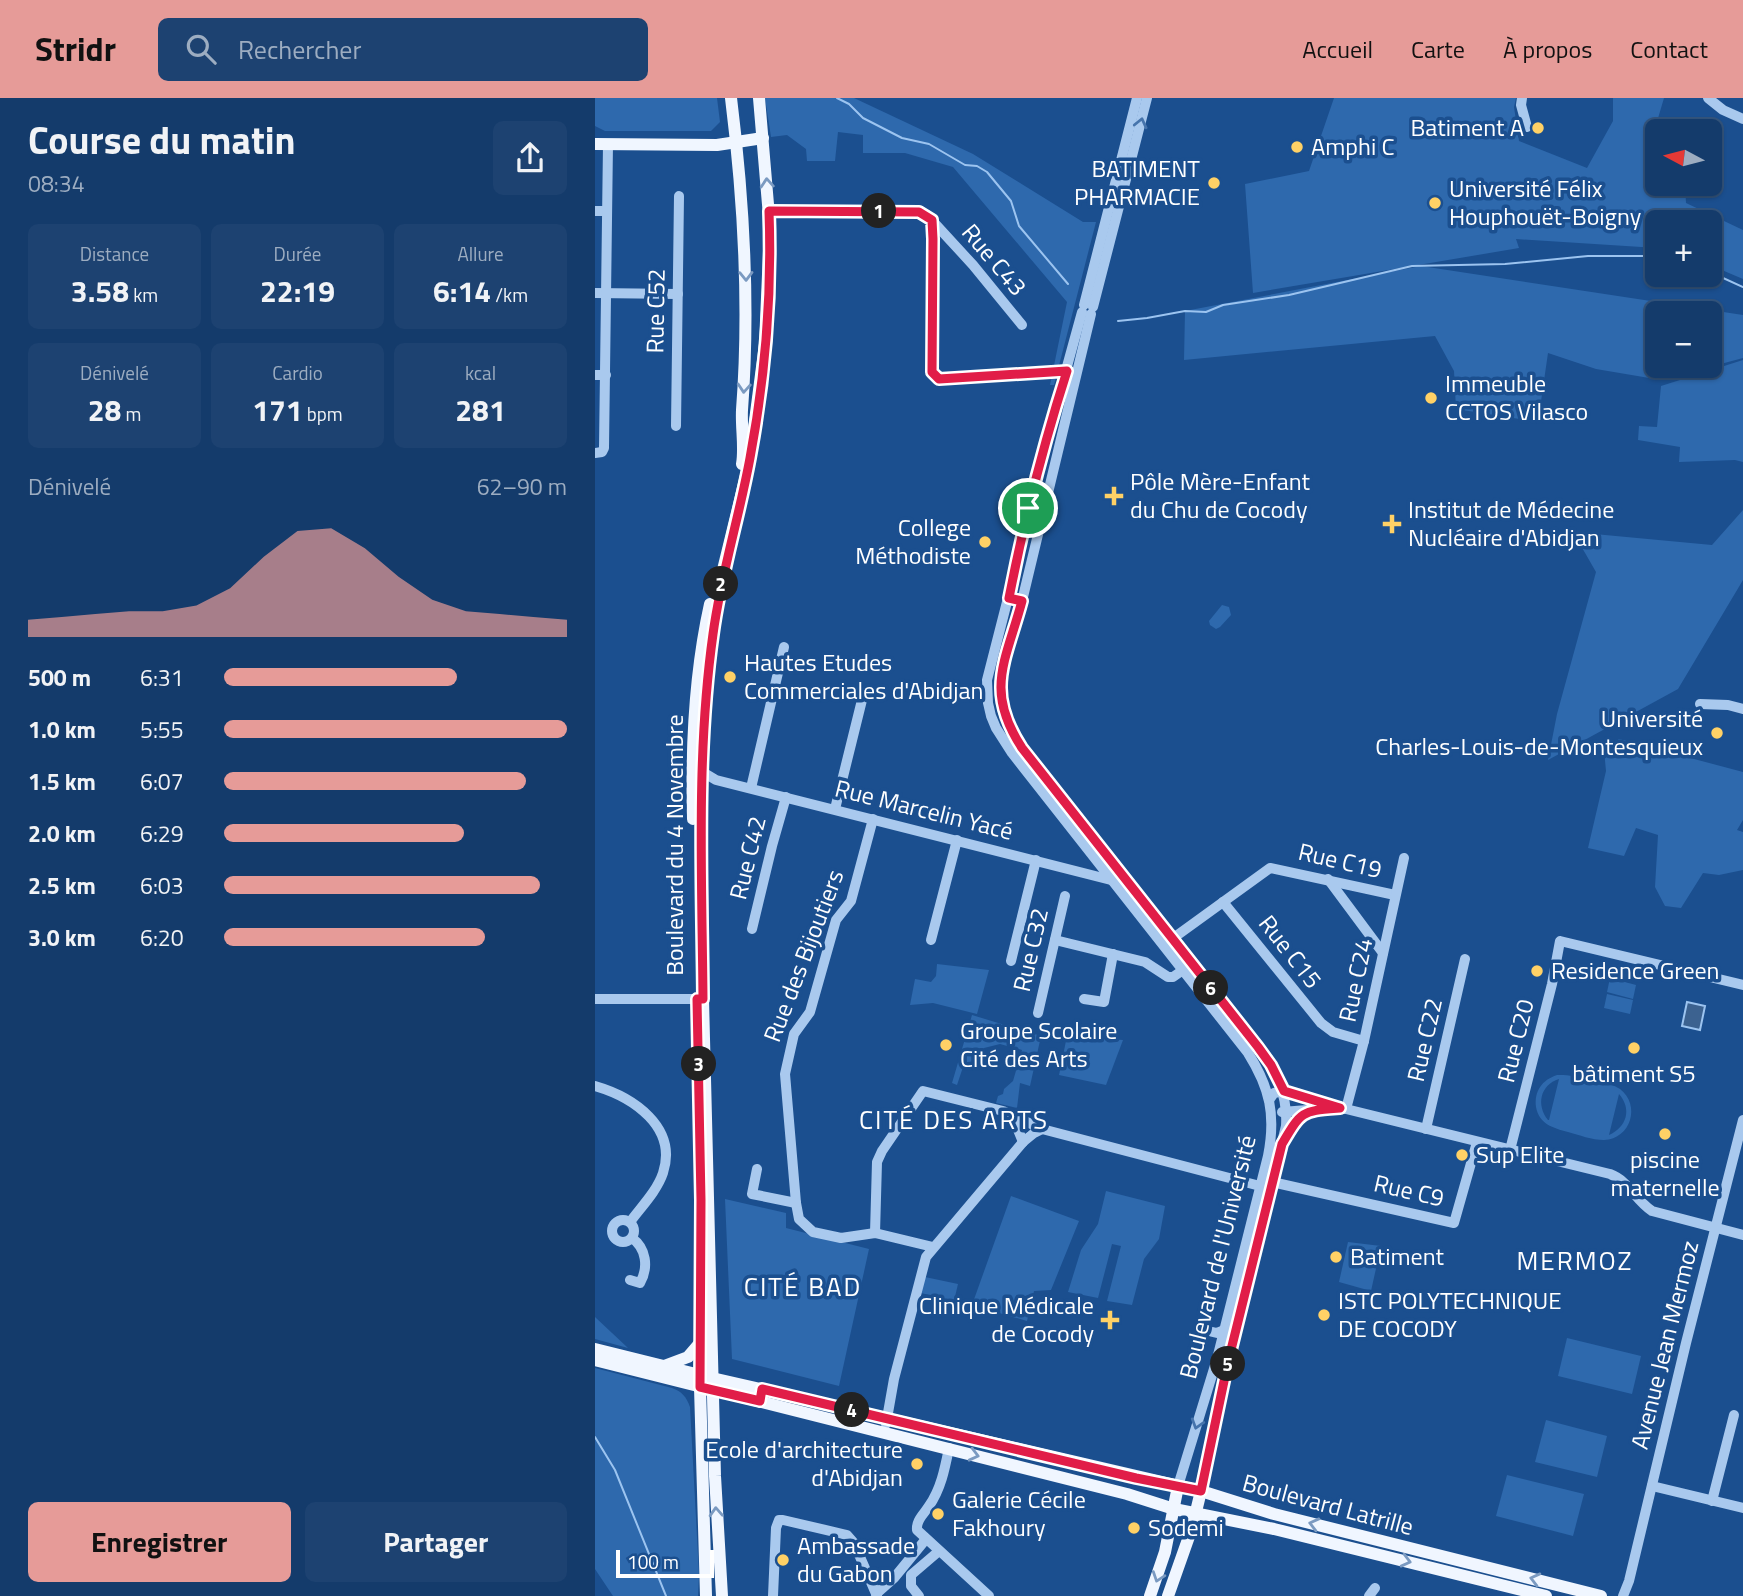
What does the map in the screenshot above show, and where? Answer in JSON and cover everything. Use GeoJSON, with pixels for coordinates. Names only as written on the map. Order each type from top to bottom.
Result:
{"type":"FeatureCollection","features":[{"type":"Feature","properties":{"kind":"main road","name":"Boulevard du 4 Novembre"},"geometry":{"type":"LineString","coordinates":[[706,1596],[701,1413],[706,1383],[697,777],[692,727],[706,622],[743,456],[741,422],[745,372],[746,282],[737,142],[731,98]]}},
{"type":"Feature","properties":{"kind":"main road","name":"Boulevard du 4 Novembre"},"geometry":{"type":"LineString","coordinates":[[697,777],[717,605],[727,550],[750,459],[766,332],[769,211],[759,98]]}},
{"type":"Feature","properties":{"kind":"main road"},"geometry":{"type":"LineString","coordinates":[[601,144],[709,145],[763,138]]}},
{"type":"Feature","properties":{"kind":"main road","name":"Boulevard du 4 Novembre"},"geometry":{"type":"LineString","coordinates":[[700,999],[700,1343],[714,1419],[722,1596]]}},
{"type":"Feature","properties":{"kind":"main road"},"geometry":{"type":"LineString","coordinates":[[664,1366],[688,1357],[700,1343]]}},
{"type":"Feature","properties":{"kind":"main road","name":"Boulevard Latrille"},"geometry":{"type":"LineString","coordinates":[[595,1349],[664,1366],[737,1396],[761,1395],[884,1432],[1127,1494],[1174,1509],[1274,1529],[1546,1596]]}},
{"type":"Feature","properties":{"kind":"main road","name":"Boulevard Latrille"},"geometry":{"type":"LineString","coordinates":[[595,1360],[675,1381],[706,1383],[888,1418],[1201,1491],[1274,1514],[1601,1596]]}},
{"type":"Feature","properties":{"kind":"main road"},"geometry":{"type":"LineString","coordinates":[[675,1381],[685,1389],[701,1413]]}},
{"type":"Feature","properties":{"kind":"main road"},"geometry":{"type":"LineString","coordinates":[[714,1419],[726,1402],[737,1396]]}},
{"type":"Feature","properties":{"kind":"main road","name":"Boulevard de l'Université"},"geometry":{"type":"LineString","coordinates":[[1150,1596],[1165,1552],[1178,1486]]}},
{"type":"Feature","properties":{"kind":"main road","name":"Boulevard de l'Université"},"geometry":{"type":"LineString","coordinates":[[1168,1596],[1196,1514],[1201,1491]]}},
{"type":"Feature","properties":{"kind":"street","name":"Boulevard de l'Université"},"geometry":{"type":"LineString","coordinates":[[1096,278],[1137,98]]}},
{"type":"Feature","properties":{"kind":"street","name":"Boulevard de l'Université"},"geometry":{"type":"LineString","coordinates":[[1147,98],[1072,372],[1022,601],[1000,682],[1003,712],[1022,748],[1183,970],[1248,1053],[1263,1078],[1270,1103],[1270,1144],[1261,1186],[1178,1486]]}},
{"type":"Feature","properties":{"kind":"street"},"geometry":{"type":"LineString","coordinates":[[1522,98],[1521,105],[1527,127]]}},
{"type":"Feature","properties":{"kind":"street"},"geometry":{"type":"LineString","coordinates":[[1708,98],[1723,110],[1743,119]]}},
{"type":"Feature","properties":{"kind":"street"},"geometry":{"type":"LineString","coordinates":[[598,452],[604,448],[600,375],[607,294],[607,211],[601,144]]}},
{"type":"Feature","properties":{"kind":"street","name":"Rue C52"},"geometry":{"type":"LineString","coordinates":[[676,426],[678,196]]}},
{"type":"Feature","properties":{"kind":"street"},"geometry":{"type":"LineString","coordinates":[[595,211],[607,211]]}},
{"type":"Feature","properties":{"kind":"street","name":"Rue C43"},"geometry":{"type":"LineString","coordinates":[[769,211],[919,212],[932,220],[1022,325]]}},
{"type":"Feature","properties":{"kind":"street"},"geometry":{"type":"LineString","coordinates":[[932,220],[932,372],[935,377],[939,379],[1072,372]]}},
{"type":"Feature","properties":{"kind":"street"},"geometry":{"type":"LineString","coordinates":[[595,293],[678,294]]}},
{"type":"Feature","properties":{"kind":"street","name":"Boulevard de l'Université"},"geometry":{"type":"LineString","coordinates":[[1072,372],[1049,427],[987,680],[991,716],[1012,753],[1172,939],[1258,1047],[1284,1091],[1286,1112],[1282,1144],[1235,1336],[1201,1491]]}},
{"type":"Feature","properties":{"kind":"street"},"geometry":{"type":"LineString","coordinates":[[1009,598],[1022,601]]}},
{"type":"Feature","properties":{"kind":"street"},"geometry":{"type":"LineString","coordinates":[[751,788],[784,647]]}},
{"type":"Feature","properties":{"kind":"street"},"geometry":{"type":"LineString","coordinates":[[835,809],[863,696]]}},
{"type":"Feature","properties":{"kind":"street"},"geometry":{"type":"LineString","coordinates":[[1700,704],[1728,705],[1743,709]]}},
{"type":"Feature","properties":{"kind":"street","name":"Rue Marcelin Yacé"},"geometry":{"type":"LineString","coordinates":[[697,777],[751,788],[1036,860],[1116,876]]}},
{"type":"Feature","properties":{"kind":"street","name":"Rue C42"},"geometry":{"type":"LineString","coordinates":[[753,929],[786,797]]}},
{"type":"Feature","properties":{"kind":"street","name":"Rue des Bijoutiers"},"geometry":{"type":"LineString","coordinates":[[873,819],[851,901],[836,920],[809,1013],[794,1034],[785,1074],[796,1203],[799,1219],[813,1232],[841,1238],[875,1233],[933,1247]]}},
{"type":"Feature","properties":{"kind":"street"},"geometry":{"type":"LineString","coordinates":[[931,940],[957,840]]}},
{"type":"Feature","properties":{"kind":"street","name":"Rue C24"},"geometry":{"type":"LineString","coordinates":[[1343,1108],[1364,1041],[1404,858]]}},
{"type":"Feature","properties":{"kind":"street"},"geometry":{"type":"LineString","coordinates":[[1011,961],[1036,860]]}},
{"type":"Feature","properties":{"kind":"street","name":"Rue C19"},"geometry":{"type":"LineString","coordinates":[[1172,939],[1270,868],[1395,895]]}},
{"type":"Feature","properties":{"kind":"street"},"geometry":{"type":"LineString","coordinates":[[1328,879],[1383,953]]}},
{"type":"Feature","properties":{"kind":"street","name":"Rue C32"},"geometry":{"type":"LineString","coordinates":[[1038,1013],[1065,896]]}},
{"type":"Feature","properties":{"kind":"street","name":"Rue C15"},"geometry":{"type":"LineString","coordinates":[[1223,902],[1321,1023],[1333,1032],[1364,1041]]}},
{"type":"Feature","properties":{"kind":"street"},"geometry":{"type":"LineString","coordinates":[[1055,940],[1145,962],[1168,977],[1173,977],[1183,970]]}},
{"type":"Feature","properties":{"kind":"street","name":"Rue C20"},"geometry":{"type":"LineString","coordinates":[[1510,1150],[1552,984],[1560,941],[1743,985]]}},
{"type":"Feature","properties":{"kind":"street"},"geometry":{"type":"LineString","coordinates":[[1084,999],[1104,1002],[1113,954]]}},
{"type":"Feature","properties":{"kind":"street","name":"Rue C22"},"geometry":{"type":"LineString","coordinates":[[1426,1129],[1465,959]]}},
{"type":"Feature","properties":{"kind":"street"},"geometry":{"type":"LineString","coordinates":[[595,999],[700,999]]}},
{"type":"Feature","properties":{"kind":"street"},"geometry":{"type":"LineString","coordinates":[[595,1086],[623,1097],[639,1108],[657,1125],[663,1138],[665,1163],[662,1175],[630,1222]]}},
{"type":"Feature","properties":{"kind":"street"},"geometry":{"type":"LineString","coordinates":[[875,1233],[877,1162],[923,1091],[946,1095],[1012,1115],[1042,1129],[1261,1186]]}},
{"type":"Feature","properties":{"kind":"street"},"geometry":{"type":"LineString","coordinates":[[1343,1108],[1278,1112],[1270,1103],[1273,1093],[1284,1091],[1610,1174],[1620,1178],[1642,1205],[1652,1211],[1743,1235]]}},
{"type":"Feature","properties":{"kind":"street"},"geometry":{"type":"LineString","coordinates":[[1282,1144],[1293,1126],[1307,1111]]}},
{"type":"Feature","properties":{"kind":"street"},"geometry":{"type":"LineString","coordinates":[[1012,1115],[1023,1142]]}},
{"type":"Feature","properties":{"kind":"street","name":"Avenue Jean Mermoz"},"geometry":{"type":"LineString","coordinates":[[1623,1596],[1629,1581],[1743,1120]]}},
{"type":"Feature","properties":{"kind":"street"},"geometry":{"type":"LineString","coordinates":[[884,1432],[894,1378],[926,1257],[1023,1142],[1042,1129]]}},
{"type":"Feature","properties":{"kind":"street","name":"Rue C9"},"geometry":{"type":"LineString","coordinates":[[1272,1182],[1454,1223],[1476,1142]]}},
{"type":"Feature","properties":{"kind":"street"},"geometry":{"type":"LineString","coordinates":[[757,1169],[752,1194],[796,1203]]}},
{"type":"Feature","properties":{"kind":"street"},"geometry":{"type":"LineString","coordinates":[[630,1222],[618,1222],[613,1233],[621,1242],[632,1238]]}},
{"type":"Feature","properties":{"kind":"street"},"geometry":{"type":"LineString","coordinates":[[630,1222],[634,1229],[632,1238]]}},
{"type":"Feature","properties":{"kind":"street"},"geometry":{"type":"LineString","coordinates":[[629,1280],[640,1283],[645,1263],[643,1248],[632,1238]]}},
{"type":"Feature","properties":{"kind":"street"},"geometry":{"type":"LineString","coordinates":[[1204,1330],[1235,1336]]}},
{"type":"Feature","properties":{"kind":"street"},"geometry":{"type":"LineString","coordinates":[[1712,1501],[1734,1415]]}},
{"type":"Feature","properties":{"kind":"street"},"geometry":{"type":"LineString","coordinates":[[949,1448],[935,1497],[916,1525],[917,1530],[989,1596]]}},
{"type":"Feature","properties":{"kind":"street"},"geometry":{"type":"LineString","coordinates":[[1652,1486],[1743,1508]]}},
{"type":"Feature","properties":{"kind":"street"},"geometry":{"type":"LineString","coordinates":[[773,1596],[775,1538],[779,1520],[847,1535],[854,1543],[877,1595],[926,1539]]}},
{"type":"Feature","properties":{"kind":"street"},"geometry":{"type":"LineString","coordinates":[[919,1596],[911,1586],[911,1575],[939,1551]]}},
{"type":"Feature","properties":{"kind":"street","name":"Avenue Jean Mermoz"},"geometry":{"type":"LineString","coordinates":[[1629,1581],[1630,1596]]}},
{"type":"Feature","properties":{"kind":"shaded area"},"geometry":{"type":"Polygon","coordinates":[[[595,98],[717,98],[720,122],[711,131],[605,131],[595,126],[595,98]]]}},
{"type":"Feature","properties":{"kind":"shaded area"},"geometry":{"type":"Polygon","coordinates":[[[765,98],[854,98],[973,154],[1083,222],[1096,222],[1054,385],[1050,385],[1067,302],[953,167],[905,153],[863,153],[863,135],[838,132],[835,161],[807,161],[806,149],[787,135],[771,137],[765,98]]]}},
{"type":"Feature","properties":{"kind":"shaded area"},"geometry":{"type":"Polygon","coordinates":[[[1334,98],[1516,98],[1514,107],[1519,141],[1587,168],[1613,121],[1613,98],[1664,98],[1658,119],[1645,119],[1645,196],[1686,196],[1686,203],[1701,210],[1645,210],[1645,247],[1516,239],[1519,248],[1253,293],[1245,184],[1309,171],[1334,98]]]}},
{"type":"Feature","properties":{"kind":"shaded area"},"geometry":{"type":"Polygon","coordinates":[[[1722,220],[1743,230],[1743,279],[1722,270],[1722,220]]]}},
{"type":"Feature","properties":{"kind":"shaded area"},"geometry":{"type":"Polygon","coordinates":[[[1421,266],[1651,301],[1645,301],[1645,377],[1596,369],[1548,353],[1538,422],[1456,409],[1454,371],[1435,336],[1184,360],[1185,311],[1421,266]]]}},
{"type":"Feature","properties":{"kind":"shaded area"},"geometry":{"type":"Polygon","coordinates":[[[1722,312],[1743,315],[1743,358],[1722,364],[1722,312]]]}},
{"type":"Feature","properties":{"kind":"shaded area"},"geometry":{"type":"Polygon","coordinates":[[[1743,360],[1743,462],[1679,462],[1680,447],[1638,440],[1639,426],[1657,427],[1661,386],[1686,378],[1722,378],[1722,367],[1743,360]]]}},
{"type":"Feature","properties":{"kind":"shaded area"},"geometry":{"type":"Polygon","coordinates":[[[1743,510],[1743,580],[1678,689],[1548,760],[1557,714],[1596,572],[1573,532],[1712,545],[1743,510]]]}},
{"type":"Feature","properties":{"kind":"shaded area"},"geometry":{"type":"Polygon","coordinates":[[[1222,605],[1229,607],[1231,615],[1216,629],[1209,621],[1222,605]]]}},
{"type":"Feature","properties":{"kind":"shaded area"},"geometry":{"type":"Polygon","coordinates":[[[1619,739],[1743,772],[1743,820],[1737,830],[1743,832],[1743,870],[1719,875],[1703,873],[1681,908],[1665,906],[1655,887],[1658,835],[1636,828],[1624,856],[1588,848],[1606,771],[1604,750],[1619,739]]]}},
{"type":"Feature","properties":{"kind":"shaded area"},"geometry":{"type":"Polygon","coordinates":[[[937,964],[989,970],[977,1014],[933,1003],[910,1005],[915,979],[931,982],[936,976],[937,964]]]}},
{"type":"Feature","properties":{"kind":"shaded area"},"geometry":{"type":"Polygon","coordinates":[[[1610,978],[1636,985],[1633,999],[1607,992],[1610,978]]]}},
{"type":"Feature","properties":{"kind":"shaded area"},"geometry":{"type":"Polygon","coordinates":[[[1607,994],[1633,1000],[1630,1014],[1604,1008],[1607,994]]]}},
{"type":"Feature","properties":{"kind":"shaded area"},"geometry":{"type":"Polygon","coordinates":[[[1687,1002],[1705,1006],[1700,1030],[1682,1026],[1687,1002]]]}},
{"type":"Feature","properties":{"kind":"shaded area"},"geometry":{"type":"Polygon","coordinates":[[[972,1015],[1041,1036],[1030,1086],[1020,1083],[1017,1108],[996,1103],[998,1096],[1003,1094],[1004,1089],[1013,1081],[1022,1050],[1000,1044],[984,1048],[986,1059],[964,1064],[957,1085],[952,1083],[972,1015]]]}},
{"type":"Feature","properties":{"kind":"shaded area"},"geometry":{"type":"Polygon","coordinates":[[[1067,1036],[1123,1040],[1106,1085],[1059,1075],[1067,1036]]]}},
{"type":"Feature","properties":{"kind":"shaded area"},"geometry":{"type":"Polygon","coordinates":[[[1552,1077],[1580,1077],[1620,1089],[1630,1104],[1630,1120],[1626,1128],[1621,1134],[1604,1140],[1557,1129],[1547,1124],[1538,1113],[1536,1096],[1543,1083],[1552,1077]],[[1559,1079],[1548,1086],[1542,1096],[1542,1108],[1548,1120],[1549,1120],[1559,1079]],[[1619,1094],[1609,1135],[1620,1127],[1626,1117],[1625,1106],[1619,1094]]]}},
{"type":"Feature","properties":{"kind":"shaded area"},"geometry":{"type":"Polygon","coordinates":[[[1106,1191],[1165,1206],[1159,1239],[1144,1259],[1132,1305],[1107,1301],[1121,1246],[1112,1244],[1098,1298],[1068,1292],[1081,1250],[1098,1224],[1106,1191]]]}},
{"type":"Feature","properties":{"kind":"shaded area"},"geometry":{"type":"Polygon","coordinates":[[[1011,1196],[1079,1221],[1051,1290],[1034,1291],[1027,1321],[972,1305],[1011,1196]]]}},
{"type":"Feature","properties":{"kind":"shaded area","name":"CITÉ BAD"},"geometry":{"type":"Polygon","coordinates":[[[725,1199],[786,1213],[786,1228],[869,1249],[839,1386],[732,1359],[725,1199]]]}},
{"type":"Feature","properties":{"kind":"shaded area"},"geometry":{"type":"Polygon","coordinates":[[[1348,1242],[1381,1246],[1371,1291],[1339,1282],[1348,1242]]]}},
{"type":"Feature","properties":{"kind":"shaded area"},"geometry":{"type":"Polygon","coordinates":[[[925,1277],[958,1284],[954,1301],[921,1293],[925,1277]]]}},
{"type":"Feature","properties":{"kind":"shaded area"},"geometry":{"type":"Polygon","coordinates":[[[595,1317],[628,1348],[595,1339],[595,1317]]]}},
{"type":"Feature","properties":{"kind":"shaded area"},"geometry":{"type":"Polygon","coordinates":[[[1567,1338],[1641,1356],[1632,1394],[1558,1376],[1567,1338]]]}},
{"type":"Feature","properties":{"kind":"shaded area"},"geometry":{"type":"Polygon","coordinates":[[[595,1368],[672,1388],[683,1395],[690,1407],[698,1596],[613,1596],[595,1569],[595,1368]]]}},
{"type":"Feature","properties":{"kind":"shaded area"},"geometry":{"type":"Polygon","coordinates":[[[1546,1420],[1607,1436],[1597,1477],[1535,1462],[1546,1420]]]}},
{"type":"Feature","properties":{"kind":"shaded area"},"geometry":{"type":"Polygon","coordinates":[[[1507,1475],[1584,1494],[1573,1536],[1496,1516],[1507,1475]]]}},
{"type":"Feature","properties":{"kind":"waterway"},"geometry":{"type":"LineString","coordinates":[[837,98],[849,104],[863,118],[902,138],[929,144],[965,165],[977,166],[987,172],[1011,201],[1019,226],[1068,284]]}},
{"type":"Feature","properties":{"kind":"waterway"},"geometry":{"type":"LineString","coordinates":[[1118,321],[1185,311],[1206,312],[1223,305],[1289,295],[1412,266],[1505,264],[1588,256],[1645,256]]}},
{"type":"Feature","properties":{"kind":"waterway"},"geometry":{"type":"LineString","coordinates":[[1722,277],[1743,287]]}},
{"type":"Feature","properties":{"kind":"waterway"},"geometry":{"type":"LineString","coordinates":[[595,1437],[615,1470],[666,1596]]}},
{"type":"Feature","properties":{"kind":"place","name":"Batiment A"},"geometry":{"type":"Point","coordinates":[1538,128]}},
{"type":"Feature","properties":{"kind":"place","name":"Amphi C"},"geometry":{"type":"Point","coordinates":[1297,147]}},
{"type":"Feature","properties":{"kind":"place","name":"BATIMENT PHARMACIE"},"geometry":{"type":"Point","coordinates":[1214,183]}},
{"type":"Feature","properties":{"kind":"place","name":"Université Félix Houphouët-Boigny"},"geometry":{"type":"Point","coordinates":[1435,203]}},
{"type":"Feature","properties":{"kind":"place","name":"Immeuble CCTOS Vilasco"},"geometry":{"type":"Point","coordinates":[1431,398]}},
{"type":"Feature","properties":{"kind":"place","name":"Pôle Mère-Enfant du Chu de Cocody"},"geometry":{"type":"Point","coordinates":[1114,496]}},
{"type":"Feature","properties":{"kind":"place","name":"Institut de Médecine Nucléaire d'Abidjan"},"geometry":{"type":"Point","coordinates":[1392,524]}},
{"type":"Feature","properties":{"kind":"place","name":"College Méthodiste"},"geometry":{"type":"Point","coordinates":[985,542]}},
{"type":"Feature","properties":{"kind":"place","name":"Hautes Etudes Commerciales d'Abidjan"},"geometry":{"type":"Point","coordinates":[730,677]}},
{"type":"Feature","properties":{"kind":"place","name":"Université Charles-Louis-de-Montesquieux"},"geometry":{"type":"Point","coordinates":[1717,733]}},
{"type":"Feature","properties":{"kind":"place","name":"Residence Green"},"geometry":{"type":"Point","coordinates":[1537,971]}},
{"type":"Feature","properties":{"kind":"place","name":"Groupe Scolaire Cité des Arts"},"geometry":{"type":"Point","coordinates":[946,1045]}},
{"type":"Feature","properties":{"kind":"place","name":"bâtiment S5"},"geometry":{"type":"Point","coordinates":[1634,1048]}},
{"type":"Feature","properties":{"kind":"place","name":"piscine maternelle"},"geometry":{"type":"Point","coordinates":[1665,1134]}},
{"type":"Feature","properties":{"kind":"place","name":"Sup Elite"},"geometry":{"type":"Point","coordinates":[1462,1155]}},
{"type":"Feature","properties":{"kind":"place","name":"Batiment"},"geometry":{"type":"Point","coordinates":[1336,1257]}},
{"type":"Feature","properties":{"kind":"place","name":"ISTC POLYTECHNIQUE DE COCODY"},"geometry":{"type":"Point","coordinates":[1324,1315]}},
{"type":"Feature","properties":{"kind":"place","name":"Clinique Médicale de Cocody"},"geometry":{"type":"Point","coordinates":[1110,1320]}},
{"type":"Feature","properties":{"kind":"place","name":"Ecole d'architecture d'Abidjan"},"geometry":{"type":"Point","coordinates":[917,1464]}},
{"type":"Feature","properties":{"kind":"place","name":"Galerie Cécile Fakhoury"},"geometry":{"type":"Point","coordinates":[938,1514]}},
{"type":"Feature","properties":{"kind":"place","name":"Sodemi"},"geometry":{"type":"Point","coordinates":[1134,1528]}},
{"type":"Feature","properties":{"kind":"place","name":"Ambassade du Gabon"},"geometry":{"type":"Point","coordinates":[783,1560]}},
{"type":"Feature","properties":{"kind":"district","name":"CITÉ DES ARTS"},"geometry":{"type":"Point","coordinates":[954,1120]}},
{"type":"Feature","properties":{"kind":"district","name":"MERMOZ"},"geometry":{"type":"Point","coordinates":[1575,1261]}},
{"type":"Feature","properties":{"kind":"district","name":"CITÉ BAD"},"geometry":{"type":"Point","coordinates":[803,1287]}},
{"type":"Feature","properties":{"kind":"route"},"geometry":{"type":"LineString","coordinates":[[769,211],[919,212],[927,215],[932,220],[933,239],[932,372],[935,377],[939,379],[1067,371],[1028,508],[1009,598],[1022,601],[1000,682],[1001,702],[1007,724],[1067,806],[1258,1047],[1284,1091],[1340,1108],[1307,1111],[1293,1126],[1282,1144],[1228,1362],[1201,1491],[762,1389],[760,1401],[700,1387],[702,1250],[697,999],[703,999],[701,783],[704,719],[722,574],[750,459],[758,407],[765,344],[769,211]]}}]}
